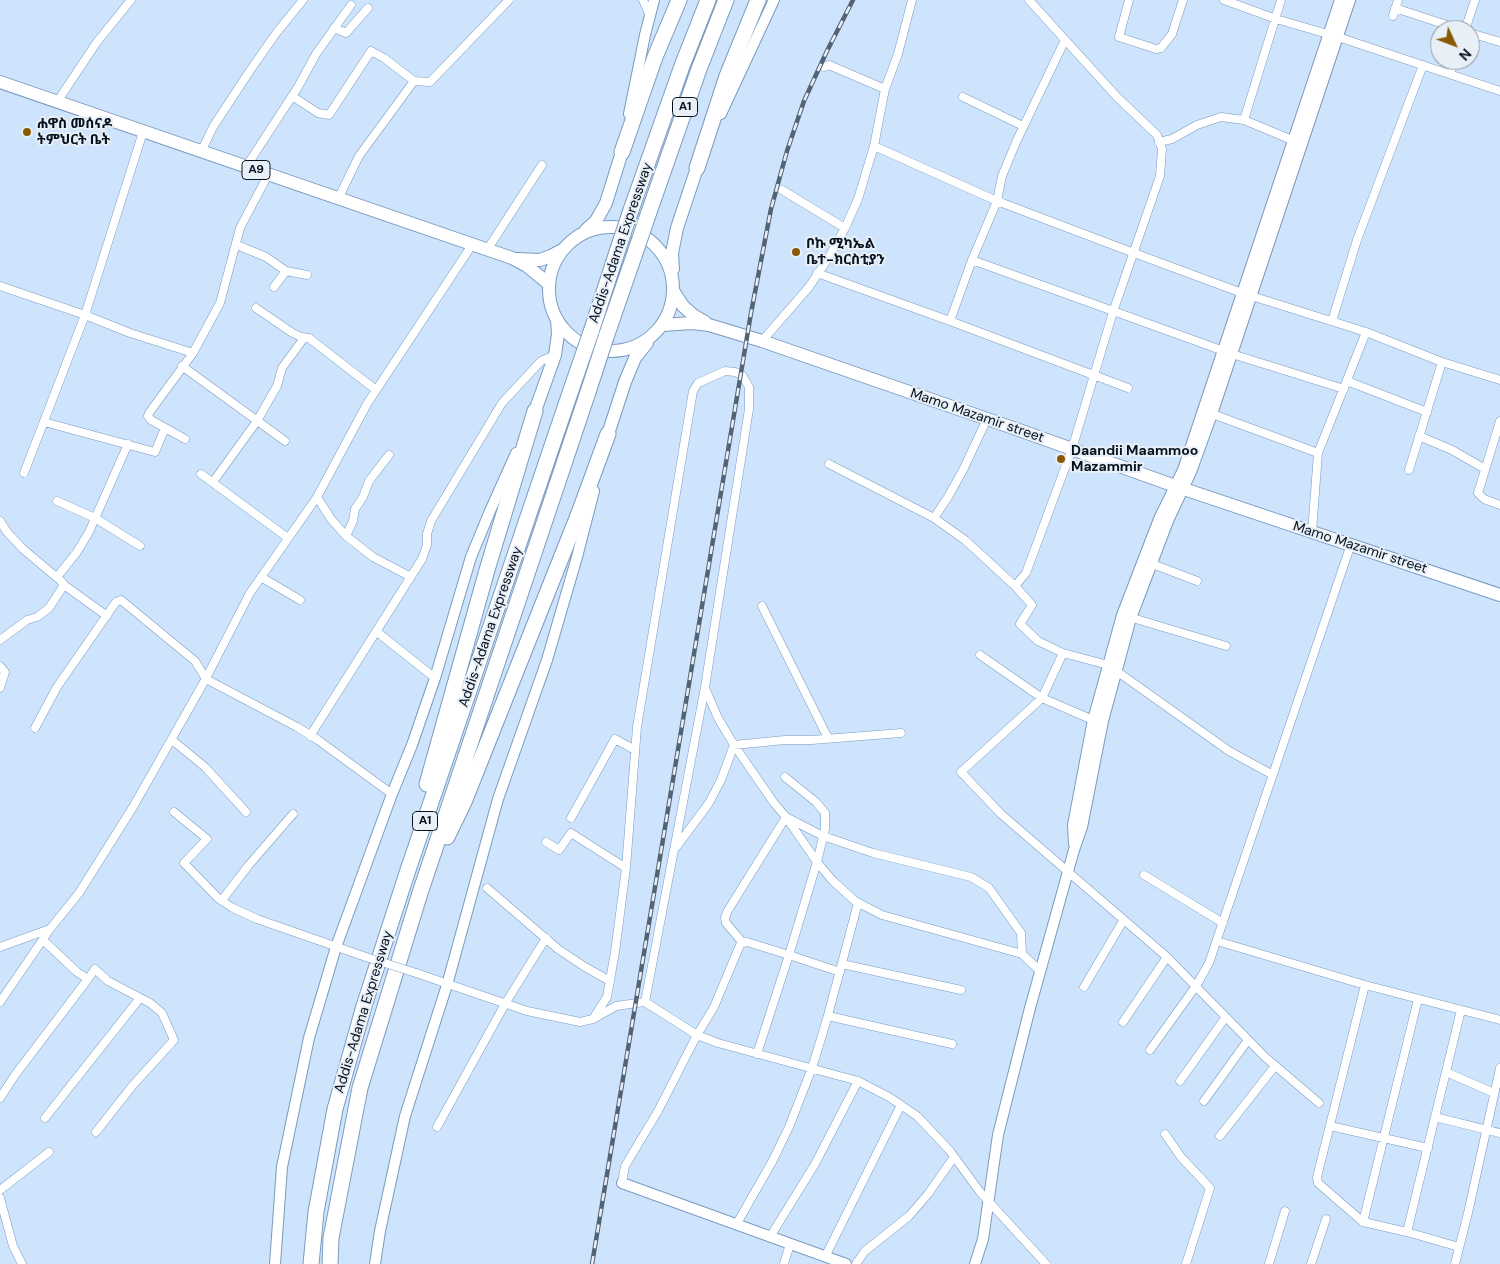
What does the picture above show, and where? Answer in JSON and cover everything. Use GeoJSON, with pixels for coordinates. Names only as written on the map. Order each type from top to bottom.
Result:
{"type":"FeatureCollection","features":[{"type":"Feature","properties":{"kind":"highway"},"geometry":{"type":"LineString","coordinates":[[622,152],[655,57],[679,0]]}},
{"type":"Feature","properties":{"kind":"highway","name":"Addis-Adama Expressway"},"geometry":{"type":"LineString","coordinates":[[311,1264],[316,1212],[335,1109],[364,1006],[631,210],[682,66],[708,0]]}},
{"type":"Feature","properties":{"kind":"highway","name":"Addis-Adama Expressway"},"geometry":{"type":"LineString","coordinates":[[330,1264],[331,1238],[360,1088],[425,878],[606,337],[698,69],[726,0]]}},
{"type":"Feature","properties":{"kind":"highway"},"geometry":{"type":"LineString","coordinates":[[697,168],[727,76],[758,0]]}},
{"type":"Feature","properties":{"kind":"highway"},"geometry":{"type":"LineString","coordinates":[[407,874],[421,806],[452,692],[535,411]]}},
{"type":"Feature","properties":{"kind":"highway"},"geometry":{"type":"LineString","coordinates":[[425,878],[464,802],[579,513],[608,434]]}},
{"type":"Feature","properties":{"kind":"main road","name":"A9"},"geometry":{"type":"LineString","coordinates":[[0,82],[512,258],[527,266],[549,284]]}},
{"type":"Feature","properties":{"kind":"main road"},"geometry":{"type":"LineString","coordinates":[[622,152],[606,203],[596,221],[564,249],[553,265],[549,284],[549,297],[552,309],[561,327],[575,341],[593,350],[613,352],[633,348],[650,339]]}},
{"type":"Feature","properties":{"kind":"main road"},"geometry":{"type":"LineString","coordinates":[[608,434],[635,358],[663,325],[671,309],[674,292],[672,253],[677,228],[697,168]]}},
{"type":"Feature","properties":{"kind":"main road"},"geometry":{"type":"LineString","coordinates":[[582,234],[601,227],[621,227],[640,233],[657,245],[668,262],[673,277]]}},
{"type":"Feature","properties":{"kind":"main road","name":"A9"},"geometry":{"type":"LineString","coordinates":[[512,258],[540,260],[564,249]]}},
{"type":"Feature","properties":{"kind":"main road"},"geometry":{"type":"LineString","coordinates":[[674,292],[683,306],[709,325]]}},
{"type":"Feature","properties":{"kind":"main road"},"geometry":{"type":"LineString","coordinates":[[535,411],[555,355],[558,334],[557,319]]}},
{"type":"Feature","properties":{"kind":"main road"},"geometry":{"type":"LineString","coordinates":[[663,325],[692,323],[709,325]]}},
{"type":"Feature","properties":{"kind":"main road","name":"Mamo Mazamir street"},"geometry":{"type":"LineString","coordinates":[[709,325],[762,341],[1179,487],[1500,595]]}},
{"type":"Feature","properties":{"kind":"street"},"geometry":{"type":"LineString","coordinates":[[57,102],[97,42],[131,0]]}},
{"type":"Feature","properties":{"kind":"street"},"geometry":{"type":"LineString","coordinates":[[201,152],[213,127],[249,72],[277,32],[303,0]]}},
{"type":"Feature","properties":{"kind":"street"},"geometry":{"type":"LineString","coordinates":[[292,96],[318,113],[328,114],[371,51],[414,80],[430,82],[509,0]]}},
{"type":"Feature","properties":{"kind":"street"},"geometry":{"type":"LineString","coordinates":[[643,0],[650,16]]}},
{"type":"Feature","properties":{"kind":"street"},"geometry":{"type":"LineString","coordinates":[[622,152],[645,35],[654,0]]}},
{"type":"Feature","properties":{"kind":"street"},"geometry":{"type":"LineString","coordinates":[[697,168],[774,0]]}},
{"type":"Feature","properties":{"kind":"street"},"geometry":{"type":"LineString","coordinates":[[762,341],[808,287],[829,257],[858,199],[874,146],[886,89],[898,54],[912,0]]}},
{"type":"Feature","properties":{"kind":"street"},"geometry":{"type":"LineString","coordinates":[[1015,586],[1026,573],[1072,450],[1113,312],[1160,176],[1162,149],[1157,135],[1117,97],[1029,0]]}},
{"type":"Feature","properties":{"kind":"street"},"geometry":{"type":"LineString","coordinates":[[1129,0],[1119,37],[1156,50],[1161,48],[1172,34],[1183,0]]}},
{"type":"Feature","properties":{"kind":"street"},"geometry":{"type":"LineString","coordinates":[[1224,0],[1276,19],[1500,91]]}},
{"type":"Feature","properties":{"kind":"street"},"geometry":{"type":"LineString","coordinates":[[1244,120],[1281,0]]}},
{"type":"Feature","properties":{"kind":"street"},"geometry":{"type":"LineString","coordinates":[[1074,850],[1073,825],[1093,720],[1112,668],[1127,616],[1147,562],[1160,519],[1179,487],[1183,470],[1207,412],[1228,352],[1333,36],[1340,0]]}},
{"type":"Feature","properties":{"kind":"street"},"geometry":{"type":"LineString","coordinates":[[1333,36],[1350,0]]}},
{"type":"Feature","properties":{"kind":"street"},"geometry":{"type":"LineString","coordinates":[[1468,20],[1475,0]]}},
{"type":"Feature","properties":{"kind":"street"},"geometry":{"type":"LineString","coordinates":[[246,167],[292,96],[316,54],[351,5]]}},
{"type":"Feature","properties":{"kind":"street"},"geometry":{"type":"LineString","coordinates":[[334,28],[346,33],[368,8]]}},
{"type":"Feature","properties":{"kind":"street"},"geometry":{"type":"LineString","coordinates":[[1395,8],[1433,20]]}},
{"type":"Feature","properties":{"kind":"street"},"geometry":{"type":"LineString","coordinates":[[1480,35],[1500,42]]}},
{"type":"Feature","properties":{"kind":"street"},"geometry":{"type":"LineString","coordinates":[[950,321],[972,260],[997,201],[1002,176],[1023,126],[1065,40]]}},
{"type":"Feature","properties":{"kind":"street"},"geometry":{"type":"LineString","coordinates":[[824,67],[829,65],[886,89]]}},
{"type":"Feature","properties":{"kind":"street"},"geometry":{"type":"LineString","coordinates":[[1332,321],[1357,240],[1423,66]]}},
{"type":"Feature","properties":{"kind":"street"},"geometry":{"type":"LineString","coordinates":[[1450,74],[1451,70]]}},
{"type":"Feature","properties":{"kind":"street"},"geometry":{"type":"LineString","coordinates":[[338,199],[359,156],[414,80]]}},
{"type":"Feature","properties":{"kind":"street"},"geometry":{"type":"LineString","coordinates":[[963,97],[1023,126]]}},
{"type":"Feature","properties":{"kind":"street"},"geometry":{"type":"LineString","coordinates":[[1159,142],[1172,139],[1197,125],[1220,117],[1244,120],[1298,143]]}},
{"type":"Feature","properties":{"kind":"street"},"geometry":{"type":"LineString","coordinates":[[24,473],[85,315],[144,132]]}},
{"type":"Feature","properties":{"kind":"street"},"geometry":{"type":"LineString","coordinates":[[874,146],[997,201],[1134,253],[1247,294],[1366,332],[1442,362],[1500,380]]}},
{"type":"Feature","properties":{"kind":"street"},"geometry":{"type":"LineString","coordinates":[[486,250],[542,165]]}},
{"type":"Feature","properties":{"kind":"street"},"geometry":{"type":"LineString","coordinates":[[185,439],[151,420],[148,416],[149,412],[193,353],[220,303],[240,228],[268,174]]}},
{"type":"Feature","properties":{"kind":"street"},"geometry":{"type":"LineString","coordinates":[[782,190],[845,228]]}},
{"type":"Feature","properties":{"kind":"street"},"geometry":{"type":"LineString","coordinates":[[237,245],[266,257],[286,271],[307,275]]}},
{"type":"Feature","properties":{"kind":"street"},"geometry":{"type":"LineString","coordinates":[[0,1002],[50,928],[79,893],[133,807],[206,679],[250,593],[317,497],[367,404],[472,245]]}},
{"type":"Feature","properties":{"kind":"street"},"geometry":{"type":"LineString","coordinates":[[972,260],[1228,352],[1344,389]]}},
{"type":"Feature","properties":{"kind":"street"},"geometry":{"type":"LineString","coordinates":[[274,287],[286,271]]}},
{"type":"Feature","properties":{"kind":"street"},"geometry":{"type":"LineString","coordinates":[[817,273],[1128,388]]}},
{"type":"Feature","properties":{"kind":"street"},"geometry":{"type":"LineString","coordinates":[[0,286],[85,315],[130,333],[193,353]]}},
{"type":"Feature","properties":{"kind":"street"},"geometry":{"type":"LineString","coordinates":[[256,308],[290,332],[304,338],[309,338],[376,390]]}},
{"type":"Feature","properties":{"kind":"street"},"geometry":{"type":"LineString","coordinates":[[1312,532],[1318,453],[1366,332]]}},
{"type":"Feature","properties":{"kind":"street"},"geometry":{"type":"LineString","coordinates":[[213,482],[257,421],[277,386],[282,368],[304,338]]}},
{"type":"Feature","properties":{"kind":"street"},"geometry":{"type":"LineString","coordinates":[[310,736],[422,559],[427,545],[427,534],[431,521],[502,404],[541,361],[555,355]]}},
{"type":"Feature","properties":{"kind":"street"},"geometry":{"type":"LineString","coordinates":[[1409,470],[1442,362]]}},
{"type":"Feature","properties":{"kind":"street"},"geometry":{"type":"LineString","coordinates":[[182,366],[285,441]]}},
{"type":"Feature","properties":{"kind":"street"},"geometry":{"type":"LineString","coordinates":[[593,1019],[607,996],[610,981],[626,868],[637,727],[693,391],[698,383],[725,371],[735,372],[742,375],[749,387],[749,409],[705,687],[645,1002]]}},
{"type":"Feature","properties":{"kind":"street"},"geometry":{"type":"LineString","coordinates":[[1347,381],[1427,412]]}},
{"type":"Feature","properties":{"kind":"street"},"geometry":{"type":"LineString","coordinates":[[275,1264],[282,1167],[309,1038],[336,948],[392,794],[412,745],[435,678],[471,557],[535,411]]}},
{"type":"Feature","properties":{"kind":"street"},"geometry":{"type":"LineString","coordinates":[[1207,412],[1318,453]]}},
{"type":"Feature","properties":{"kind":"street"},"geometry":{"type":"LineString","coordinates":[[934,518],[963,470],[987,419]]}},
{"type":"Feature","properties":{"kind":"street"},"geometry":{"type":"LineString","coordinates":[[1500,421],[1498,435],[1478,493],[1484,499],[1500,505]]}},
{"type":"Feature","properties":{"kind":"street"},"geometry":{"type":"LineString","coordinates":[[44,422],[155,452],[165,428]]}},
{"type":"Feature","properties":{"kind":"street"},"geometry":{"type":"LineString","coordinates":[[375,1264],[380,1230],[405,1116],[446,984],[498,799],[547,660],[569,585],[608,434]]}},
{"type":"Feature","properties":{"kind":"street"},"geometry":{"type":"LineString","coordinates":[[1420,436],[1452,450],[1485,470]]}},
{"type":"Feature","properties":{"kind":"street"},"geometry":{"type":"LineString","coordinates":[[57,577],[90,532],[128,444]]}},
{"type":"Feature","properties":{"kind":"street"},"geometry":{"type":"LineString","coordinates":[[346,536],[369,481],[389,455]]}},
{"type":"Feature","properties":{"kind":"street"},"geometry":{"type":"LineString","coordinates":[[829,464],[934,518],[965,540],[1032,604],[1020,624],[1038,641],[1063,653],[1112,668],[1229,751],[1273,775]]}},
{"type":"Feature","properties":{"kind":"street"},"geometry":{"type":"LineString","coordinates":[[201,474],[288,538]]}},
{"type":"Feature","properties":{"kind":"street"},"geometry":{"type":"LineString","coordinates":[[317,497],[331,519],[346,536],[373,557],[411,577]]}},
{"type":"Feature","properties":{"kind":"street"},"geometry":{"type":"LineString","coordinates":[[57,501],[95,518],[140,546]]}},
{"type":"Feature","properties":{"kind":"street"},"geometry":{"type":"LineString","coordinates":[[0,521],[4,532],[57,577],[64,586],[107,616]]}},
{"type":"Feature","properties":{"kind":"street"},"geometry":{"type":"LineString","coordinates":[[1150,1050],[1196,986],[1209,963],[1351,544]]}},
{"type":"Feature","properties":{"kind":"street"},"geometry":{"type":"LineString","coordinates":[[1147,562],[1198,581]]}},
{"type":"Feature","properties":{"kind":"street"},"geometry":{"type":"LineString","coordinates":[[261,577],[300,600]]}},
{"type":"Feature","properties":{"kind":"street"},"geometry":{"type":"LineString","coordinates":[[0,648],[1,640],[27,620],[37,617],[48,608],[64,586]]}},
{"type":"Feature","properties":{"kind":"street"},"geometry":{"type":"LineString","coordinates":[[35,728],[58,687],[116,602],[121,600],[195,660],[206,679],[310,736],[392,794]]}},
{"type":"Feature","properties":{"kind":"street"},"geometry":{"type":"LineString","coordinates":[[762,606],[828,738]]}},
{"type":"Feature","properties":{"kind":"street"},"geometry":{"type":"LineString","coordinates":[[1127,616],[1226,646]]}},
{"type":"Feature","properties":{"kind":"street"},"geometry":{"type":"LineString","coordinates":[[377,632],[435,678]]}},
{"type":"Feature","properties":{"kind":"street"},"geometry":{"type":"LineString","coordinates":[[1063,653],[1042,698],[961,772],[1001,814],[1167,957],[1225,1018],[1275,1066],[1319,1103]]}},
{"type":"Feature","properties":{"kind":"street"},"geometry":{"type":"LineString","coordinates":[[980,655],[1042,698],[1093,720]]}},
{"type":"Feature","properties":{"kind":"street"},"geometry":{"type":"LineString","coordinates":[[0,666],[5,672],[0,688]]}},
{"type":"Feature","properties":{"kind":"street"},"geometry":{"type":"LineString","coordinates":[[975,1264],[983,1239],[998,1135],[1040,970],[1082,827],[1112,668]]}},
{"type":"Feature","properties":{"kind":"street"},"geometry":{"type":"LineString","coordinates":[[705,687],[718,718],[734,745],[774,803],[832,880],[858,903],[882,915],[1022,954],[1040,970]]}},
{"type":"Feature","properties":{"kind":"street"},"geometry":{"type":"LineString","coordinates":[[734,745],[766,741],[901,733]]}},
{"type":"Feature","properties":{"kind":"street"},"geometry":{"type":"LineString","coordinates":[[571,818],[615,739],[635,750]]}},
{"type":"Feature","properties":{"kind":"street"},"geometry":{"type":"LineString","coordinates":[[172,740],[205,767],[246,812]]}},
{"type":"Feature","properties":{"kind":"street"},"geometry":{"type":"LineString","coordinates":[[674,850],[709,803],[721,780],[734,745]]}},
{"type":"Feature","properties":{"kind":"street"},"geometry":{"type":"LineString","coordinates":[[757,1054],[789,955],[823,836],[825,813],[816,802],[786,777]]}},
{"type":"Feature","properties":{"kind":"street"},"geometry":{"type":"LineString","coordinates":[[174,812],[207,840],[184,862],[222,900],[233,908],[257,919],[336,948],[527,1011],[580,1022],[593,1019],[616,1006],[645,1002],[697,1035],[718,1043],[858,1081],[889,1096],[917,1116],[954,1157],[988,1202],[1046,1264]]}},
{"type":"Feature","properties":{"kind":"street"},"geometry":{"type":"LineString","coordinates":[[222,900],[248,866],[293,814]]}},
{"type":"Feature","properties":{"kind":"street"},"geometry":{"type":"LineString","coordinates":[[786,817],[823,836],[873,853],[971,877],[988,888],[1022,933],[1022,954]]}},
{"type":"Feature","properties":{"kind":"street"},"geometry":{"type":"LineString","coordinates":[[786,817],[725,918],[726,923],[744,942],[841,968],[961,990]]}},
{"type":"Feature","properties":{"kind":"street"},"geometry":{"type":"LineString","coordinates":[[546,842],[559,850],[571,833],[626,868]]}},
{"type":"Feature","properties":{"kind":"street"},"geometry":{"type":"LineString","coordinates":[[1144,875],[1223,923]]}},
{"type":"Feature","properties":{"kind":"street"},"geometry":{"type":"LineString","coordinates":[[487,888],[546,938],[585,967],[610,981]]}},
{"type":"Feature","properties":{"kind":"street"},"geometry":{"type":"LineString","coordinates":[[736,1225],[789,1128],[812,1068],[858,903]]}},
{"type":"Feature","properties":{"kind":"street"},"geometry":{"type":"LineString","coordinates":[[1084,987],[1123,921]]}},
{"type":"Feature","properties":{"kind":"street"},"geometry":{"type":"LineString","coordinates":[[0,947],[50,928]]}},
{"type":"Feature","properties":{"kind":"street"},"geometry":{"type":"LineString","coordinates":[[437,1127],[505,1004],[546,938]]}},
{"type":"Feature","properties":{"kind":"street"},"geometry":{"type":"LineString","coordinates":[[42,940],[88,980]]}},
{"type":"Feature","properties":{"kind":"street"},"geometry":{"type":"LineString","coordinates":[[1217,941],[1365,986],[1500,1020]]}},
{"type":"Feature","properties":{"kind":"street"},"geometry":{"type":"LineString","coordinates":[[744,942],[740,945],[714,1007],[697,1035],[658,1111],[625,1166],[622,1184],[846,1264]]}},
{"type":"Feature","properties":{"kind":"street"},"geometry":{"type":"LineString","coordinates":[[1123,1022],[1167,957]]}},
{"type":"Feature","properties":{"kind":"street"},"geometry":{"type":"LineString","coordinates":[[0,1098],[15,1075],[95,969],[108,981],[150,1002],[162,1013],[174,1040],[133,1085],[96,1132]]}},
{"type":"Feature","properties":{"kind":"street"},"geometry":{"type":"LineString","coordinates":[[1365,986],[1317,1176],[1318,1182],[1363,1222],[1459,1247]]}},
{"type":"Feature","properties":{"kind":"street"},"geometry":{"type":"LineString","coordinates":[[45,1118],[140,998]]}},
{"type":"Feature","properties":{"kind":"street"},"geometry":{"type":"LineString","coordinates":[[1363,1222],[1418,999]]}},
{"type":"Feature","properties":{"kind":"street"},"geometry":{"type":"LineString","coordinates":[[1407,1232],[1436,1117],[1460,1010]]}},
{"type":"Feature","properties":{"kind":"street"},"geometry":{"type":"LineString","coordinates":[[828,1016],[952,1044]]}},
{"type":"Feature","properties":{"kind":"street"},"geometry":{"type":"LineString","coordinates":[[1180,1081],[1225,1018]]}},
{"type":"Feature","properties":{"kind":"street"},"geometry":{"type":"LineString","coordinates":[[1204,1101],[1248,1040]]}},
{"type":"Feature","properties":{"kind":"street"},"geometry":{"type":"LineString","coordinates":[[1220,1136],[1275,1066]]}},
{"type":"Feature","properties":{"kind":"street"},"geometry":{"type":"LineString","coordinates":[[1455,1264],[1500,1068]]}},
{"type":"Feature","properties":{"kind":"street"},"geometry":{"type":"LineString","coordinates":[[1446,1072],[1494,1093]]}},
{"type":"Feature","properties":{"kind":"street"},"geometry":{"type":"LineString","coordinates":[[770,1237],[815,1164],[858,1081]]}},
{"type":"Feature","properties":{"kind":"street"},"geometry":{"type":"LineString","coordinates":[[826,1257],[902,1105]]}},
{"type":"Feature","properties":{"kind":"street"},"geometry":{"type":"LineString","coordinates":[[1436,1117],[1500,1134]]}},
{"type":"Feature","properties":{"kind":"street"},"geometry":{"type":"LineString","coordinates":[[1330,1126],[1428,1148]]}},
{"type":"Feature","properties":{"kind":"street"},"geometry":{"type":"LineString","coordinates":[[1166,1134],[1181,1157],[1210,1188],[1186,1264]]}},
{"type":"Feature","properties":{"kind":"street"},"geometry":{"type":"LineString","coordinates":[[0,1190],[49,1152]]}},
{"type":"Feature","properties":{"kind":"street"},"geometry":{"type":"LineString","coordinates":[[856,1264],[865,1251],[909,1216],[928,1194],[954,1157]]}},
{"type":"Feature","properties":{"kind":"street"},"geometry":{"type":"LineString","coordinates":[[0,1198],[13,1246],[22,1264]]}},
{"type":"Feature","properties":{"kind":"street"},"geometry":{"type":"LineString","coordinates":[[1269,1264],[1285,1211]]}},
{"type":"Feature","properties":{"kind":"street"},"geometry":{"type":"LineString","coordinates":[[1311,1264],[1326,1219]]}},
{"type":"Feature","properties":{"kind":"street"},"geometry":{"type":"LineString","coordinates":[[784,1264],[790,1244]]}},
{"type":"Feature","properties":{"kind":"railway"},"geometry":{"type":"LineString","coordinates":[[592,1264],[751,313],[771,209],[787,151],[804,101],[853,0]]}},
{"type":"Feature","properties":{"kind":"place","name":"ሐዋስ መሰናዶ ትምህርት ቤት"},"geometry":{"type":"Point","coordinates":[27,132]}},
{"type":"Feature","properties":{"kind":"place","name":"ቦኩ ሚካኤል ቤተ-ክርስቲያን"},"geometry":{"type":"Point","coordinates":[796,252]}},
{"type":"Feature","properties":{"kind":"place","name":"Daandii Maammoo Mazammir"},"geometry":{"type":"Point","coordinates":[1061,459]}}]}
